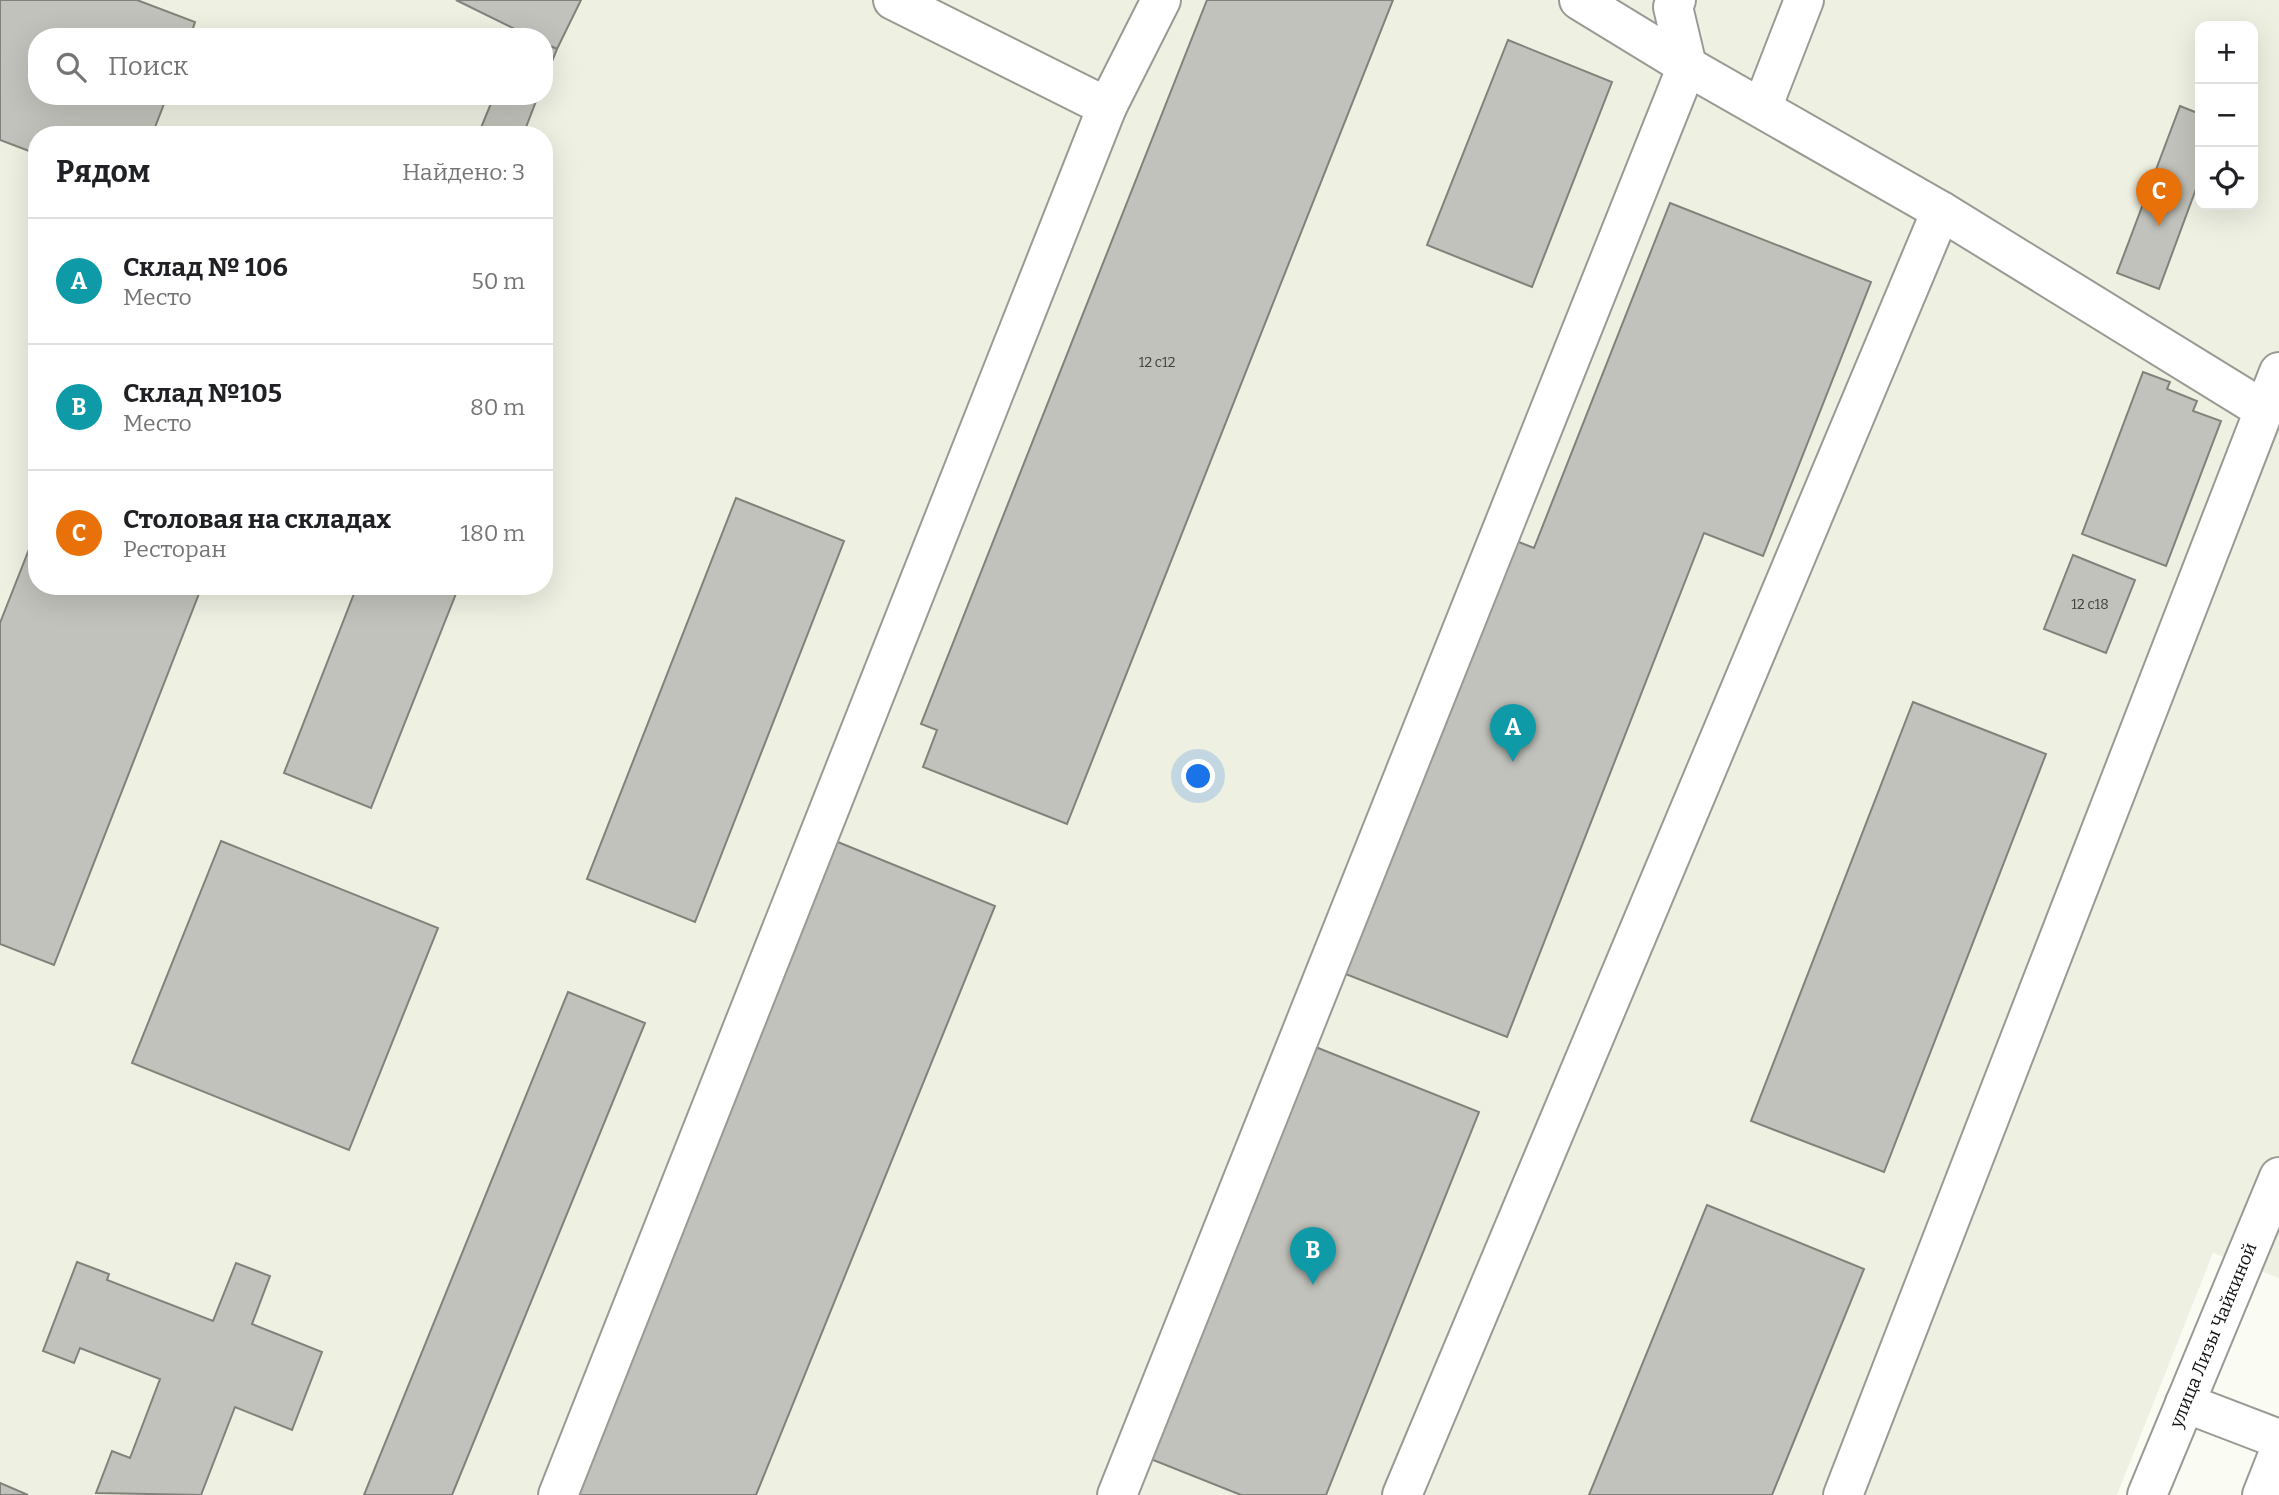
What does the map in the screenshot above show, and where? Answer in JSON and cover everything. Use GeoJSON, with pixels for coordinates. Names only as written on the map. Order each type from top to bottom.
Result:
{"type":"FeatureCollection","features":[{"type":"Feature","properties":{"kind":"street"},"geometry":{"type":"LineString","coordinates":[[893,0],[1107,107]]}},
{"type":"Feature","properties":{"kind":"street"},"geometry":{"type":"LineString","coordinates":[[558,1495],[1107,107],[1161,0]]}},
{"type":"Feature","properties":{"kind":"street"},"geometry":{"type":"LineString","coordinates":[[1579,0],[1687,66],[1941,211],[2264,410]]}},
{"type":"Feature","properties":{"kind":"street"},"geometry":{"type":"LineString","coordinates":[[1117,1495],[1687,66],[1673,7],[1676,0]]}},
{"type":"Feature","properties":{"kind":"street"},"geometry":{"type":"LineString","coordinates":[[1762,108],[1804,0]]}},
{"type":"Feature","properties":{"kind":"street"},"geometry":{"type":"LineString","coordinates":[[1402,1495],[1941,211]]}},
{"type":"Feature","properties":{"kind":"street"},"geometry":{"type":"LineString","coordinates":[[1843,1495],[2279,372]]}},
{"type":"Feature","properties":{"kind":"street","name":"улица Лизы Чайкиной"},"geometry":{"type":"LineString","coordinates":[[2147,1495],[2279,1177]]}},
{"type":"Feature","properties":{"kind":"street"},"geometry":{"type":"LineString","coordinates":[[2185,1403],[2274,1466]]}},
{"type":"Feature","properties":{"kind":"shaded area"},"geometry":{"type":"Polygon","coordinates":[[[0,0],[2279,0],[2279,1278],[2213,1253],[2117,1495],[0,1495],[0,0]]]}},
{"type":"Feature","properties":{"kind":"building"},"geometry":{"type":"Polygon","coordinates":[[[0,0],[137,0],[195,22],[193,28],[28,28],[28,105],[164,105],[155,126],[28,126],[28,151],[0,140],[0,0]]]}},
{"type":"Feature","properties":{"kind":"building"},"geometry":{"type":"Polygon","coordinates":[[[456,0],[581,0],[557,49],[553,47],[553,28],[513,28],[456,0]]]}},
{"type":"Feature","properties":{"kind":"building"},"geometry":{"type":"Polygon","coordinates":[[[1207,0],[1393,0],[1067,824],[923,767],[937,730],[921,724],[1207,0]]]}},
{"type":"Feature","properties":{"kind":"building"},"geometry":{"type":"Polygon","coordinates":[[[1508,40],[1612,82],[1532,287],[1427,245],[1508,40]]]}},
{"type":"Feature","properties":{"kind":"building"},"geometry":{"type":"Polygon","coordinates":[[[490,105],[535,105],[526,126],[482,126],[490,105]]]}},
{"type":"Feature","properties":{"kind":"building"},"geometry":{"type":"Polygon","coordinates":[[[2180,106],[2195,112],[2195,192],[2159,289],[2117,273],[2180,106]]]}},
{"type":"Feature","properties":{"kind":"building"},"geometry":{"type":"Polygon","coordinates":[[[1670,203],[1871,282],[1763,556],[1704,533],[1507,1037],[1330,968],[1501,535],[1534,548],[1670,203]]]}},
{"type":"Feature","properties":{"kind":"building"},"geometry":{"type":"Polygon","coordinates":[[[2143,372],[2170,382],[2167,389],[2197,401],[2193,411],[2221,421],[2166,566],[2082,534],[2143,372]]]}},
{"type":"Feature","properties":{"kind":"building"},"geometry":{"type":"Polygon","coordinates":[[[736,498],[844,541],[695,922],[587,879],[736,498]]]}},
{"type":"Feature","properties":{"kind":"building"},"geometry":{"type":"Polygon","coordinates":[[[28,552],[28,595],[198,595],[54,965],[0,944],[0,623],[28,552]]]}},
{"type":"Feature","properties":{"kind":"building"},"geometry":{"type":"Polygon","coordinates":[[[2073,555],[2135,580],[2106,653],[2044,629],[2073,555]]]}},
{"type":"Feature","properties":{"kind":"building"},"geometry":{"type":"Polygon","coordinates":[[[353,595],[455,595],[371,808],[284,773],[353,595]]]}},
{"type":"Feature","properties":{"kind":"building"},"geometry":{"type":"Polygon","coordinates":[[[1913,702],[2046,754],[1884,1172],[1751,1121],[1913,702]]]}},
{"type":"Feature","properties":{"kind":"building"},"geometry":{"type":"Polygon","coordinates":[[[828,838],[995,906],[756,1495],[562,1495],[828,838]]]}},
{"type":"Feature","properties":{"kind":"building"},"geometry":{"type":"Polygon","coordinates":[[[221,841],[438,928],[349,1150],[132,1063],[221,841]]]}},
{"type":"Feature","properties":{"kind":"building"},"geometry":{"type":"Polygon","coordinates":[[[568,992],[645,1023],[452,1495],[364,1495],[568,992]]]}},
{"type":"Feature","properties":{"kind":"building"},"geometry":{"type":"Polygon","coordinates":[[[1313,1046],[1479,1112],[1326,1495],[1241,1495],[1148,1458],[1313,1046]]]}},
{"type":"Feature","properties":{"kind":"building"},"geometry":{"type":"Polygon","coordinates":[[[1707,1205],[1864,1269],[1772,1495],[1589,1495],[1707,1205]]]}},
{"type":"Feature","properties":{"kind":"building"},"geometry":{"type":"Polygon","coordinates":[[[77,1262],[109,1274],[107,1280],[213,1321],[236,1263],[270,1276],[252,1324],[322,1352],[292,1430],[235,1407],[201,1495],[96,1493],[112,1451],[130,1458],[160,1379],[80,1348],[74,1363],[43,1351],[77,1262]]]}},
{"type":"Feature","properties":{"kind":"building"},"geometry":{"type":"Polygon","coordinates":[[[0,1483],[28,1495],[0,1495],[0,1483]]]}},
{"type":"Feature","properties":{"kind":"place","name":"Столовая на складах"},"geometry":{"type":"Point","coordinates":[2159,226]}},
{"type":"Feature","properties":{"kind":"place","name":"Склад № 106"},"geometry":{"type":"Point","coordinates":[1513,762]}},
{"type":"Feature","properties":{"kind":"place","name":"Склад №105"},"geometry":{"type":"Point","coordinates":[1313,1285]}}]}
